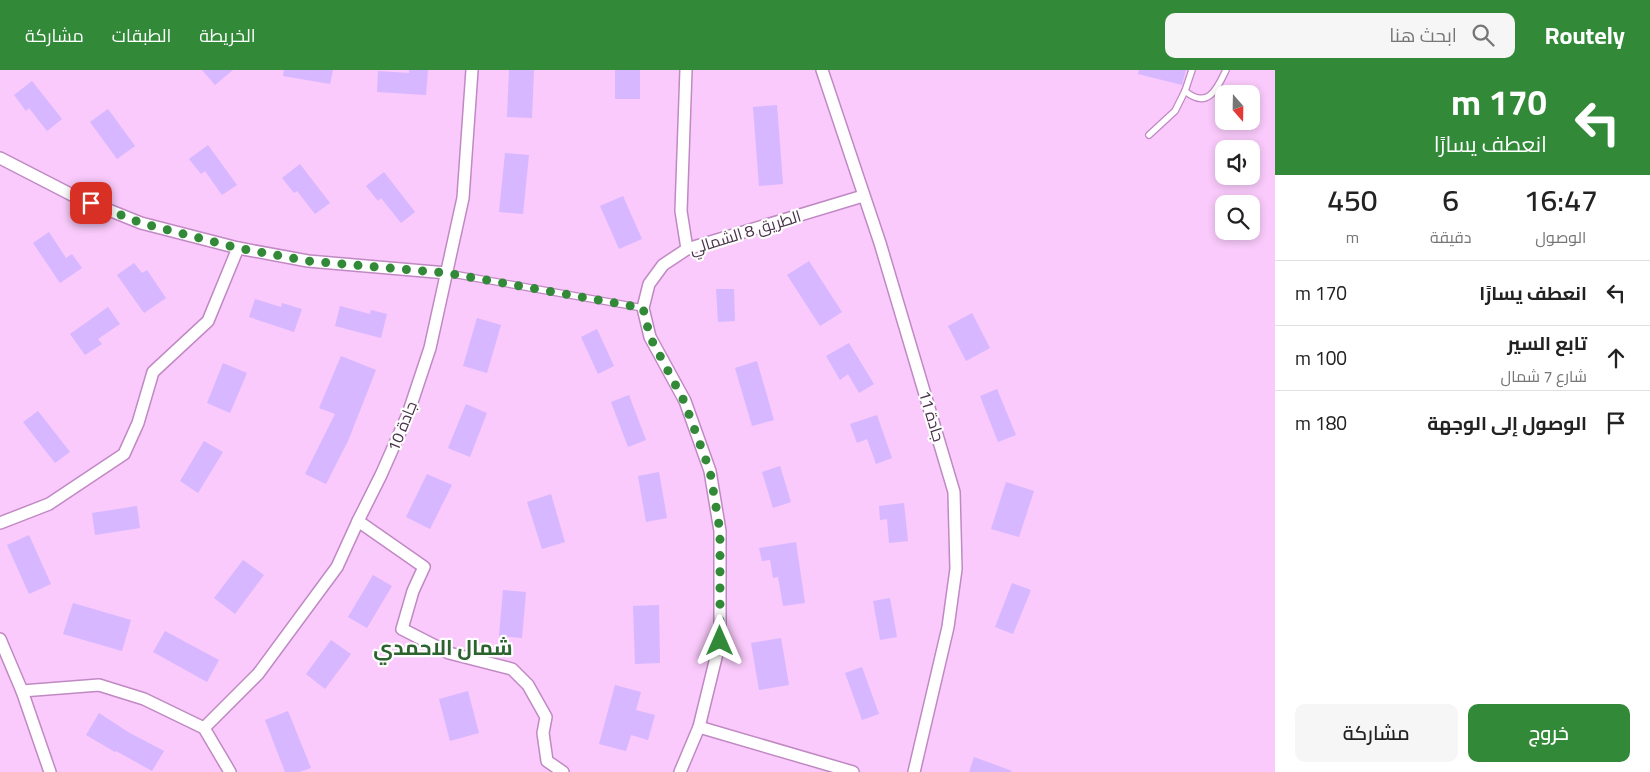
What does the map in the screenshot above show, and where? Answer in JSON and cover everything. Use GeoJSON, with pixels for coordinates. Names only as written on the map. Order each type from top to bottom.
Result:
{"type":"FeatureCollection","features":[{"type":"Feature","properties":{"kind":"street","name":"جادة 10"},"geometry":{"type":"LineString","coordinates":[[204,728],[258,674],[337,568],[408,414],[430,348],[463,198],[472,70]]}},
{"type":"Feature","properties":{"kind":"street"},"geometry":{"type":"LineString","coordinates":[[686,70],[681,211],[687,249]]}},
{"type":"Feature","properties":{"kind":"street","name":"جادة 11"},"geometry":{"type":"LineString","coordinates":[[822,70],[880,243],[954,492],[956,569],[948,627],[914,772]]}},
{"type":"Feature","properties":{"kind":"street"},"geometry":{"type":"LineString","coordinates":[[0,158],[74,196],[141,223],[238,248],[308,261],[447,273]]}},
{"type":"Feature","properties":{"kind":"street","name":"الطريق 8 الشمالي"},"geometry":{"type":"LineString","coordinates":[[680,772],[699,727],[720,641],[720,531],[710,471],[684,401],[650,337],[643,308],[649,284],[662,265],[687,249],[863,196]]}},
{"type":"Feature","properties":{"kind":"street"},"geometry":{"type":"LineString","coordinates":[[0,523],[49,504],[124,454],[138,423],[153,372],[208,322],[238,248]]}},
{"type":"Feature","properties":{"kind":"street"},"geometry":{"type":"LineString","coordinates":[[358,521],[424,567],[413,591],[402,629],[449,653],[512,669],[528,685],[546,717],[542,733],[547,761],[563,772]]}},
{"type":"Feature","properties":{"kind":"street"},"geometry":{"type":"LineString","coordinates":[[0,639],[22,691],[50,772]]}},
{"type":"Feature","properties":{"kind":"street"},"geometry":{"type":"LineString","coordinates":[[22,691],[99,685],[144,699],[204,728],[230,772]]}},
{"type":"Feature","properties":{"kind":"street"},"geometry":{"type":"LineString","coordinates":[[699,727],[854,772]]}},
{"type":"Feature","properties":{"kind":"lane"},"geometry":{"type":"LineString","coordinates":[[1148,135],[1175,111],[1185,91],[1192,70]]}},
{"type":"Feature","properties":{"kind":"lane"},"geometry":{"type":"LineString","coordinates":[[1185,91],[1193,98],[1205,99],[1216,92],[1226,70]]}},
{"type":"Feature","properties":{"kind":"lane"},"geometry":{"type":"LineString","coordinates":[[447,273],[643,308]]}},
{"type":"Feature","properties":{"kind":"building"},"geometry":{"type":"Polygon","coordinates":[[[202,70],[233,70],[215,85],[202,70]]]}},
{"type":"Feature","properties":{"kind":"building"},"geometry":{"type":"Polygon","coordinates":[[[284,70],[333,70],[330,84],[283,76],[284,70]]]}},
{"type":"Feature","properties":{"kind":"building"},"geometry":{"type":"Polygon","coordinates":[[[409,70],[428,70],[426,95],[377,92],[378,71],[409,73],[409,70]]]}},
{"type":"Feature","properties":{"kind":"building"},"geometry":{"type":"Polygon","coordinates":[[[509,70],[534,70],[532,118],[507,117],[509,70]]]}},
{"type":"Feature","properties":{"kind":"building"},"geometry":{"type":"Polygon","coordinates":[[[615,70],[640,70],[640,99],[615,99],[615,70]]]}},
{"type":"Feature","properties":{"kind":"building"},"geometry":{"type":"Polygon","coordinates":[[[1139,70],[1186,70],[1182,85],[1138,74],[1139,70]]]}},
{"type":"Feature","properties":{"kind":"building"},"geometry":{"type":"Polygon","coordinates":[[[32,81],[62,119],[47,131],[29,108],[26,111],[14,95],[32,81]]]}},
{"type":"Feature","properties":{"kind":"building"},"geometry":{"type":"Polygon","coordinates":[[[777,105],[783,184],[759,186],[753,107],[777,105]]]}},
{"type":"Feature","properties":{"kind":"building"},"geometry":{"type":"Polygon","coordinates":[[[108,109],[135,146],[117,159],[90,122],[108,109]]]}},
{"type":"Feature","properties":{"kind":"building"},"geometry":{"type":"Polygon","coordinates":[[[208,145],[237,185],[222,195],[205,171],[201,174],[189,159],[208,145]]]}},
{"type":"Feature","properties":{"kind":"building"},"geometry":{"type":"Polygon","coordinates":[[[505,153],[529,155],[523,214],[499,212],[505,153]]]}},
{"type":"Feature","properties":{"kind":"building"},"geometry":{"type":"Polygon","coordinates":[[[300,164],[330,203],[315,214],[297,191],[294,193],[282,178],[300,164]]]}},
{"type":"Feature","properties":{"kind":"building"},"geometry":{"type":"Polygon","coordinates":[[[384,172],[415,212],[401,223],[381,198],[378,201],[366,186],[384,172]]]}},
{"type":"Feature","properties":{"kind":"building"},"geometry":{"type":"Polygon","coordinates":[[[623,196],[642,239],[619,249],[600,206],[623,196]]]}},
{"type":"Feature","properties":{"kind":"building"},"geometry":{"type":"Polygon","coordinates":[[[49,232],[66,258],[72,254],[82,268],[60,283],[33,243],[49,232]]]}},
{"type":"Feature","properties":{"kind":"building"},"geometry":{"type":"Polygon","coordinates":[[[809,261],[842,312],[820,326],[787,275],[809,261]]]}},
{"type":"Feature","properties":{"kind":"building"},"geometry":{"type":"Polygon","coordinates":[[[134,263],[142,273],[147,270],[166,298],[144,313],[117,275],[134,263]]]}},
{"type":"Feature","properties":{"kind":"building"},"geometry":{"type":"Polygon","coordinates":[[[716,289],[734,289],[735,321],[718,322],[716,289]]]}},
{"type":"Feature","properties":{"kind":"building"},"geometry":{"type":"Polygon","coordinates":[[[255,299],[281,307],[282,303],[302,309],[294,332],[249,317],[255,299]]]}},
{"type":"Feature","properties":{"kind":"building"},"geometry":{"type":"Polygon","coordinates":[[[340,306],[370,314],[371,310],[387,314],[381,338],[335,326],[340,306]]]}},
{"type":"Feature","properties":{"kind":"building"},"geometry":{"type":"Polygon","coordinates":[[[108,307],[120,324],[98,339],[102,344],[85,355],[70,334],[108,307]]]}},
{"type":"Feature","properties":{"kind":"building"},"geometry":{"type":"Polygon","coordinates":[[[972,313],[990,348],[966,361],[948,326],[972,313]]]}},
{"type":"Feature","properties":{"kind":"building"},"geometry":{"type":"Polygon","coordinates":[[[477,318],[501,325],[487,373],[463,366],[477,318]]]}},
{"type":"Feature","properties":{"kind":"building"},"geometry":{"type":"Polygon","coordinates":[[[597,329],[614,366],[598,374],[581,337],[597,329]]]}},
{"type":"Feature","properties":{"kind":"building"},"geometry":{"type":"Polygon","coordinates":[[[849,343],[874,384],[859,393],[848,374],[840,380],[826,356],[849,343]]]}},
{"type":"Feature","properties":{"kind":"building"},"geometry":{"type":"Polygon","coordinates":[[[341,356],[376,370],[348,441],[326,484],[305,474],[335,414],[319,408],[341,356]]]}},
{"type":"Feature","properties":{"kind":"building"},"geometry":{"type":"Polygon","coordinates":[[[757,361],[774,420],[752,426],[735,368],[757,361]]]}},
{"type":"Feature","properties":{"kind":"building"},"geometry":{"type":"Polygon","coordinates":[[[223,363],[247,373],[230,413],[207,403],[223,363]]]}},
{"type":"Feature","properties":{"kind":"building"},"geometry":{"type":"Polygon","coordinates":[[[997,389],[1016,435],[998,442],[980,396],[997,389]]]}},
{"type":"Feature","properties":{"kind":"building"},"geometry":{"type":"Polygon","coordinates":[[[629,395],[646,440],[628,447],[611,402],[629,395]]]}},
{"type":"Feature","properties":{"kind":"building"},"geometry":{"type":"Polygon","coordinates":[[[466,404],[487,413],[470,457],[448,448],[466,404]]]}},
{"type":"Feature","properties":{"kind":"building"},"geometry":{"type":"Polygon","coordinates":[[[38,411],[70,452],[55,463],[23,422],[38,411]]]}},
{"type":"Feature","properties":{"kind":"building"},"geometry":{"type":"Polygon","coordinates":[[[877,415],[892,458],[876,464],[867,439],[857,443],[850,424],[877,415]]]}},
{"type":"Feature","properties":{"kind":"building"},"geometry":{"type":"Polygon","coordinates":[[[204,441],[223,452],[198,493],[180,481],[204,441]]]}},
{"type":"Feature","properties":{"kind":"building"},"geometry":{"type":"Polygon","coordinates":[[[780,466],[791,502],[773,508],[762,472],[780,466]]]}},
{"type":"Feature","properties":{"kind":"building"},"geometry":{"type":"Polygon","coordinates":[[[659,472],[667,518],[646,522],[638,476],[659,472]]]}},
{"type":"Feature","properties":{"kind":"building"},"geometry":{"type":"Polygon","coordinates":[[[427,474],[452,485],[430,529],[406,517],[427,474]]]}},
{"type":"Feature","properties":{"kind":"building"},"geometry":{"type":"Polygon","coordinates":[[[1006,482],[1034,491],[1019,537],[991,529],[1006,482]]]}},
{"type":"Feature","properties":{"kind":"building"},"geometry":{"type":"Polygon","coordinates":[[[551,494],[565,542],[542,549],[527,502],[551,494]]]}},
{"type":"Feature","properties":{"kind":"building"},"geometry":{"type":"Polygon","coordinates":[[[904,503],[908,541],[889,543],[887,519],[880,520],[879,506],[904,503]]]}},
{"type":"Feature","properties":{"kind":"building"},"geometry":{"type":"Polygon","coordinates":[[[137,506],[140,528],[95,535],[92,513],[137,506]]]}},
{"type":"Feature","properties":{"kind":"building"},"geometry":{"type":"Polygon","coordinates":[[[29,535],[51,584],[29,594],[7,545],[29,535]]]}},
{"type":"Feature","properties":{"kind":"building"},"geometry":{"type":"Polygon","coordinates":[[[796,542],[805,603],[783,606],[778,577],[773,578],[770,560],[762,561],[759,548],[796,542]]]}},
{"type":"Feature","properties":{"kind":"building"},"geometry":{"type":"Polygon","coordinates":[[[243,560],[264,575],[235,614],[214,598],[243,560]]]}},
{"type":"Feature","properties":{"kind":"building"},"geometry":{"type":"Polygon","coordinates":[[[373,575],[392,586],[367,628],[348,617],[373,575]]]}},
{"type":"Feature","properties":{"kind":"building"},"geometry":{"type":"Polygon","coordinates":[[[1012,583],[1031,590],[1013,634],[995,627],[1012,583]]]}},
{"type":"Feature","properties":{"kind":"building"},"geometry":{"type":"Polygon","coordinates":[[[503,590],[526,592],[522,638],[499,636],[503,590]]]}},
{"type":"Feature","properties":{"kind":"building"},"geometry":{"type":"Polygon","coordinates":[[[890,598],[897,637],[880,640],[873,601],[890,598]]]}},
{"type":"Feature","properties":{"kind":"building"},"geometry":{"type":"Polygon","coordinates":[[[73,603],[131,620],[122,651],[63,634],[73,603]]]}},
{"type":"Feature","properties":{"kind":"building"},"geometry":{"type":"Polygon","coordinates":[[[659,605],[660,663],[635,664],[633,606],[659,605]]]}},
{"type":"Feature","properties":{"kind":"building"},"geometry":{"type":"Polygon","coordinates":[[[165,631],[219,660],[207,682],[153,652],[165,631]]]}},
{"type":"Feature","properties":{"kind":"building"},"geometry":{"type":"Polygon","coordinates":[[[781,638],[789,685],[759,690],[751,643],[781,638]]]}},
{"type":"Feature","properties":{"kind":"building"},"geometry":{"type":"Polygon","coordinates":[[[331,640],[351,654],[325,689],[306,674],[331,640]]]}},
{"type":"Feature","properties":{"kind":"building"},"geometry":{"type":"Polygon","coordinates":[[[862,667],[879,714],[862,720],[845,673],[862,667]]]}},
{"type":"Feature","properties":{"kind":"building"},"geometry":{"type":"Polygon","coordinates":[[[615,685],[641,692],[636,710],[655,715],[648,740],[631,735],[626,751],[599,744],[615,685]]]}},
{"type":"Feature","properties":{"kind":"building"},"geometry":{"type":"Polygon","coordinates":[[[468,691],[479,733],[450,741],[439,699],[468,691]]]}},
{"type":"Feature","properties":{"kind":"building"},"geometry":{"type":"Polygon","coordinates":[[[288,711],[311,768],[299,772],[285,772],[265,720],[288,711]]]}},
{"type":"Feature","properties":{"kind":"building"},"geometry":{"type":"Polygon","coordinates":[[[99,713],[128,732],[164,751],[152,771],[86,735],[99,713]]]}},
{"type":"Feature","properties":{"kind":"building"},"geometry":{"type":"Polygon","coordinates":[[[974,757],[1012,771],[969,772],[974,757]]]}},
{"type":"Feature","properties":{"kind":"district","name":"شمال الاحمدي"},"geometry":{"type":"Point","coordinates":[443,648]}},
{"type":"Feature","properties":{"kind":"route"},"geometry":{"type":"LineString","coordinates":[[91,203],[141,223],[238,248],[308,261],[447,273],[643,308],[650,337],[684,401],[710,471],[720,531],[720,641]]}}]}
